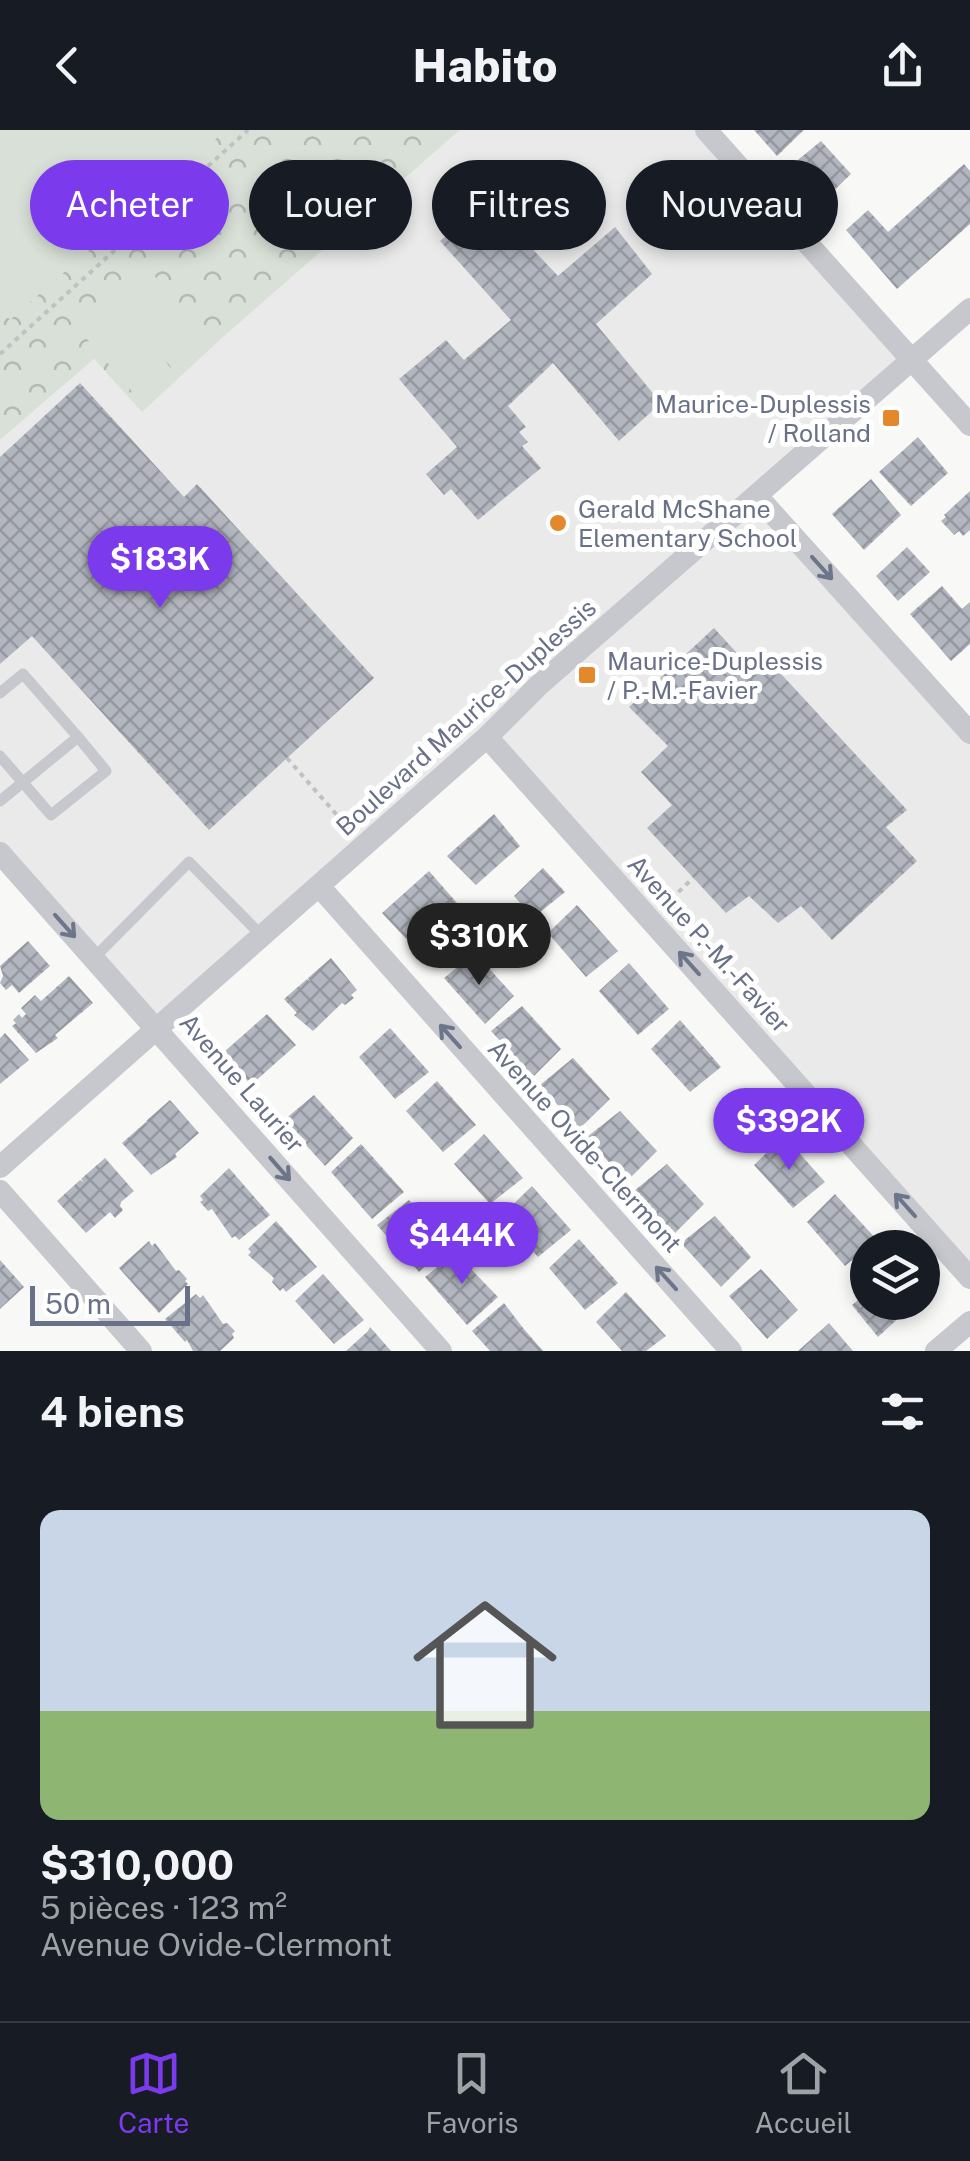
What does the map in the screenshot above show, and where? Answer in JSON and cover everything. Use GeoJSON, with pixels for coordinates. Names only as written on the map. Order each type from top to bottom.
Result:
{"type":"FeatureCollection","features":[{"type":"Feature","properties":{"kind":"street"},"geometry":{"type":"LineString","coordinates":[[706,130],[970,425]]}},
{"type":"Feature","properties":{"kind":"street","name":"Boulevard Maurice-Duplessis"},"geometry":{"type":"LineString","coordinates":[[0,1167],[487,737],[539,684],[970,309]]}},
{"type":"Feature","properties":{"kind":"street"},"geometry":{"type":"LineString","coordinates":[[756,496],[970,733]]}},
{"type":"Feature","properties":{"kind":"street","name":"Avenue P.-M.-Favier"},"geometry":{"type":"LineString","coordinates":[[487,737],[970,1278]]}},
{"type":"Feature","properties":{"kind":"street","name":"Avenue Laurier"},"geometry":{"type":"LineString","coordinates":[[0,853],[440,1351]]}},
{"type":"Feature","properties":{"kind":"street","name":"Avenue Ovide-Clermont"},"geometry":{"type":"LineString","coordinates":[[318,886],[731,1351]]}},
{"type":"Feature","properties":{"kind":"street"},"geometry":{"type":"LineString","coordinates":[[0,1191],[141,1351]]}},
{"type":"Feature","properties":{"kind":"street"},"geometry":{"type":"LineString","coordinates":[[936,1351],[970,1322]]}},
{"type":"Feature","properties":{"kind":"lane"},"geometry":{"type":"LineString","coordinates":[[0,693],[23,674],[106,772],[51,815],[0,756]]}},
{"type":"Feature","properties":{"kind":"lane"},"geometry":{"type":"LineString","coordinates":[[0,801],[78,737]]}},
{"type":"Feature","properties":{"kind":"lane"},"geometry":{"type":"LineString","coordinates":[[94,958],[189,862],[262,936]]}},
{"type":"Feature","properties":{"kind":"path"},"geometry":{"type":"LineString","coordinates":[[1,351],[248,130]]}},
{"type":"Feature","properties":{"kind":"path"},"geometry":{"type":"LineString","coordinates":[[287,758],[364,846]]}},
{"type":"Feature","properties":{"kind":"path"},"geometry":{"type":"LineString","coordinates":[[672,899],[694,878]]}},
{"type":"Feature","properties":{"kind":"shaded area"},"geometry":{"type":"Polygon","coordinates":[[[460,130],[706,130],[732,160],[626,160],[626,250],[812,250],[910,361],[756,495],[970,733],[970,1277],[940,1243],[940,1230],[928,1230],[487,737],[157,1028],[0,853],[0,440],[94,359],[142,411],[323,250],[412,250],[412,172],[460,130]]]}},
{"type":"Feature","properties":{"kind":"green space"},"geometry":{"type":"Polygon","coordinates":[[[0,130],[460,130],[412,172],[412,160],[249,160],[249,250],[323,250],[142,412],[94,359],[0,440],[0,130]]]}},
{"type":"Feature","properties":{"kind":"green space"},"geometry":{"type":"Polygon","coordinates":[[[0,130],[226,130],[192,160],[30,160],[30,250],[90,250],[10,320],[0,308],[0,130]]]}},
{"type":"Feature","properties":{"kind":"green space"},"geometry":{"type":"Polygon","coordinates":[[[151,272],[212,343],[179,372],[118,301],[151,272]]]}},
{"type":"Feature","properties":{"kind":"green space"},"geometry":{"type":"Polygon","coordinates":[[[115,303],[176,374],[142,403],[81,332],[115,303]]]}},
{"type":"Feature","properties":{"kind":"building"},"geometry":{"type":"Polygon","coordinates":[[[754,130],[804,130],[777,156],[754,130]]]}},
{"type":"Feature","properties":{"kind":"building"},"geometry":{"type":"Polygon","coordinates":[[[821,141],[851,174],[838,187],[838,160],[798,160],[821,141]]]}},
{"type":"Feature","properties":{"kind":"building"},"geometry":{"type":"Polygon","coordinates":[[[964,164],[970,171],[970,224],[897,289],[846,230],[868,210],[888,232],[964,164]]]}},
{"type":"Feature","properties":{"kind":"building"},"geometry":{"type":"Polygon","coordinates":[[[615,227],[626,241],[626,250],[633,250],[652,274],[596,324],[661,403],[619,441],[553,363],[508,406],[526,427],[519,432],[528,442],[522,446],[541,468],[478,520],[451,489],[444,495],[426,474],[457,447],[399,379],[446,340],[464,360],[511,320],[448,250],[533,250],[558,276],[588,250],[606,250],[606,235],[615,227]]]}},
{"type":"Feature","properties":{"kind":"building"},"geometry":{"type":"Polygon","coordinates":[[[80,383],[184,497],[197,484],[374,678],[209,830],[32,636],[0,664],[0,457],[80,383]]]}},
{"type":"Feature","properties":{"kind":"building"},"geometry":{"type":"Polygon","coordinates":[[[918,437],[948,473],[911,506],[879,472],[918,437]]]}},
{"type":"Feature","properties":{"kind":"building"},"geometry":{"type":"Polygon","coordinates":[[[871,479],[901,515],[864,550],[832,514],[871,479]]]}},
{"type":"Feature","properties":{"kind":"building"},"geometry":{"type":"Polygon","coordinates":[[[970,491],[970,530],[963,536],[959,531],[954,535],[941,521],[970,491]]]}},
{"type":"Feature","properties":{"kind":"building"},"geometry":{"type":"Polygon","coordinates":[[[907,547],[930,572],[898,601],[876,576],[907,547]]]}},
{"type":"Feature","properties":{"kind":"building"},"geometry":{"type":"Polygon","coordinates":[[[942,586],[962,609],[970,602],[970,644],[951,661],[910,614],[942,586]]]}},
{"type":"Feature","properties":{"kind":"building"},"geometry":{"type":"Polygon","coordinates":[[[714,628],[757,675],[770,662],[907,810],[886,827],[917,861],[832,940],[801,906],[778,923],[749,896],[726,913],[647,828],[672,805],[641,772],[668,746],[629,707],[714,628]]]}},
{"type":"Feature","properties":{"kind":"building"},"geometry":{"type":"Polygon","coordinates":[[[494,814],[520,846],[476,885],[447,856],[494,814]]]}},
{"type":"Feature","properties":{"kind":"building"},"geometry":{"type":"Polygon","coordinates":[[[543,868],[565,892],[533,918],[514,896],[543,868]]]}},
{"type":"Feature","properties":{"kind":"building"},"geometry":{"type":"Polygon","coordinates":[[[429,871],[457,903],[411,944],[382,913],[429,871]]]}},
{"type":"Feature","properties":{"kind":"building"},"geometry":{"type":"Polygon","coordinates":[[[577,905],[618,951],[586,977],[548,933],[577,905]]]}},
{"type":"Feature","properties":{"kind":"building"},"geometry":{"type":"Polygon","coordinates":[[[28,941],[50,966],[19,993],[12,985],[6,990],[0,983],[0,966],[28,941]]]}},
{"type":"Feature","properties":{"kind":"building"},"geometry":{"type":"Polygon","coordinates":[[[475,953],[514,996],[485,1024],[444,978],[475,953]]]}},
{"type":"Feature","properties":{"kind":"building"},"geometry":{"type":"Polygon","coordinates":[[[331,958],[357,990],[351,995],[354,998],[342,1003],[313,1031],[294,1015],[297,1013],[284,999],[307,979],[310,981],[308,978],[331,958]]]}},
{"type":"Feature","properties":{"kind":"building"},"geometry":{"type":"Polygon","coordinates":[[[629,963],[669,1009],[638,1035],[599,991],[629,963]]]}},
{"type":"Feature","properties":{"kind":"building"},"geometry":{"type":"Polygon","coordinates":[[[69,976],[93,1003],[55,1035],[58,1038],[36,1053],[12,1026],[16,1023],[13,1020],[26,1014],[21,1008],[35,995],[41,1001],[69,976]]]}},
{"type":"Feature","properties":{"kind":"building"},"geometry":{"type":"Polygon","coordinates":[[[522,1006],[561,1049],[533,1077],[491,1031],[522,1006]]]}},
{"type":"Feature","properties":{"kind":"building"},"geometry":{"type":"Polygon","coordinates":[[[267,1014],[296,1045],[251,1085],[224,1052],[267,1014]]]}},
{"type":"Feature","properties":{"kind":"building"},"geometry":{"type":"Polygon","coordinates":[[[680,1020],[721,1067],[690,1092],[651,1049],[680,1020]]]}},
{"type":"Feature","properties":{"kind":"building"},"geometry":{"type":"Polygon","coordinates":[[[390,1028],[429,1072],[395,1099],[359,1057],[390,1028]]]}},
{"type":"Feature","properties":{"kind":"building"},"geometry":{"type":"Polygon","coordinates":[[[5,1033],[29,1060],[0,1084],[0,1038],[5,1033]]]}},
{"type":"Feature","properties":{"kind":"building"},"geometry":{"type":"Polygon","coordinates":[[[573,1058],[610,1099],[579,1129],[540,1085],[573,1058]]]}},
{"type":"Feature","properties":{"kind":"building"},"geometry":{"type":"Polygon","coordinates":[[[437,1081],[476,1125],[443,1152],[406,1111],[437,1081]]]}},
{"type":"Feature","properties":{"kind":"building"},"geometry":{"type":"Polygon","coordinates":[[[314,1095],[353,1138],[325,1166],[284,1120],[314,1095]]]}},
{"type":"Feature","properties":{"kind":"building"},"geometry":{"type":"Polygon","coordinates":[[[170,1100],[199,1133],[175,1154],[177,1157],[151,1175],[122,1143],[146,1122],[149,1124],[146,1121],[170,1100]]]}},
{"type":"Feature","properties":{"kind":"building"},"geometry":{"type":"Polygon","coordinates":[[[620,1111],[657,1151],[626,1182],[587,1137],[620,1111]]]}},
{"type":"Feature","properties":{"kind":"building"},"geometry":{"type":"Polygon","coordinates":[[[484,1134],[523,1178],[490,1204],[454,1164],[484,1134]]]}},
{"type":"Feature","properties":{"kind":"building"},"geometry":{"type":"Polygon","coordinates":[[[784,1136],[825,1182],[793,1208],[754,1165],[784,1136]]]}},
{"type":"Feature","properties":{"kind":"building"},"geometry":{"type":"Polygon","coordinates":[[[361,1144],[404,1192],[372,1219],[331,1172],[361,1144]]]}},
{"type":"Feature","properties":{"kind":"building"},"geometry":{"type":"Polygon","coordinates":[[[105,1158],[134,1191],[121,1202],[123,1210],[115,1218],[110,1212],[86,1233],[57,1201],[80,1180],[84,1182],[81,1179],[105,1158]]]}},
{"type":"Feature","properties":{"kind":"building"},"geometry":{"type":"Polygon","coordinates":[[[667,1164],[704,1204],[674,1234],[634,1191],[667,1164]]]}},
{"type":"Feature","properties":{"kind":"building"},"geometry":{"type":"Polygon","coordinates":[[[229,1168],[270,1215],[239,1240],[232,1238],[212,1209],[208,1211],[200,1202],[200,1196],[229,1168]]]}},
{"type":"Feature","properties":{"kind":"building"},"geometry":{"type":"Polygon","coordinates":[[[532,1186],[571,1230],[538,1257],[501,1216],[532,1186]]]}},
{"type":"Feature","properties":{"kind":"building"},"geometry":{"type":"Polygon","coordinates":[[[835,1194],[868,1230],[850,1230],[850,1262],[845,1266],[807,1222],[835,1194]]]}},
{"type":"Feature","properties":{"kind":"building"},"geometry":{"type":"Polygon","coordinates":[[[409,1200],[437,1231],[440,1229],[447,1236],[443,1239],[448,1244],[419,1272],[377,1225],[409,1200]]]}},
{"type":"Feature","properties":{"kind":"building"},"geometry":{"type":"Polygon","coordinates":[[[715,1216],[751,1257],[721,1287],[681,1243],[715,1216]]]}},
{"type":"Feature","properties":{"kind":"building"},"geometry":{"type":"Polygon","coordinates":[[[276,1221],[317,1267],[286,1292],[283,1288],[280,1291],[272,1282],[274,1278],[248,1255],[248,1249],[276,1221]]]}},
{"type":"Feature","properties":{"kind":"building"},"geometry":{"type":"Polygon","coordinates":[[[579,1239],[618,1283],[585,1310],[549,1268],[579,1239]]]}},
{"type":"Feature","properties":{"kind":"building"},"geometry":{"type":"Polygon","coordinates":[[[149,1241],[152,1246],[155,1243],[188,1284],[159,1313],[119,1268],[149,1241]]]}},
{"type":"Feature","properties":{"kind":"building"},"geometry":{"type":"Polygon","coordinates":[[[456,1252],[460,1257],[466,1252],[476,1263],[470,1268],[498,1297],[467,1325],[425,1277],[456,1252]]]}},
{"type":"Feature","properties":{"kind":"building"},"geometry":{"type":"Polygon","coordinates":[[[0,1260],[24,1287],[0,1309],[0,1260]]]}},
{"type":"Feature","properties":{"kind":"building"},"geometry":{"type":"Polygon","coordinates":[[[761,1269],[798,1310],[767,1339],[729,1296],[761,1269]]]}},
{"type":"Feature","properties":{"kind":"building"},"geometry":{"type":"Polygon","coordinates":[[[323,1274],[364,1320],[334,1344],[295,1301],[323,1274]]]}},
{"type":"Feature","properties":{"kind":"building"},"geometry":{"type":"Polygon","coordinates":[[[626,1292],[666,1336],[646,1351],[622,1351],[596,1322],[626,1292]]]}},
{"type":"Feature","properties":{"kind":"building"},"geometry":{"type":"Polygon","coordinates":[[[196,1294],[200,1298],[203,1295],[223,1324],[235,1331],[234,1338],[220,1351],[193,1351],[165,1319],[196,1294]]]}},
{"type":"Feature","properties":{"kind":"building"},"geometry":{"type":"Polygon","coordinates":[[[504,1303],[543,1351],[490,1351],[472,1331],[504,1303]]]}},
{"type":"Feature","properties":{"kind":"building"},"geometry":{"type":"Polygon","coordinates":[[[864,1320],[896,1320],[878,1337],[864,1320]]]}},
{"type":"Feature","properties":{"kind":"building"},"geometry":{"type":"Polygon","coordinates":[[[829,1323],[853,1351],[798,1351],[808,1342],[829,1323]]]}},
{"type":"Feature","properties":{"kind":"building"},"geometry":{"type":"Polygon","coordinates":[[[370,1327],[391,1351],[346,1351],[368,1331],[370,1327]]]}},
{"type":"Feature","properties":{"kind":"place","name":"Maurice-Duplessis / Rolland"},"geometry":{"type":"Point","coordinates":[891,418]}},
{"type":"Feature","properties":{"kind":"place","name":"Gerald McShane Elementary School"},"geometry":{"type":"Point","coordinates":[558,523]}},
{"type":"Feature","properties":{"kind":"place","name":"Maurice-Duplessis / P.-M.-Favier"},"geometry":{"type":"Point","coordinates":[587,675]}}]}
